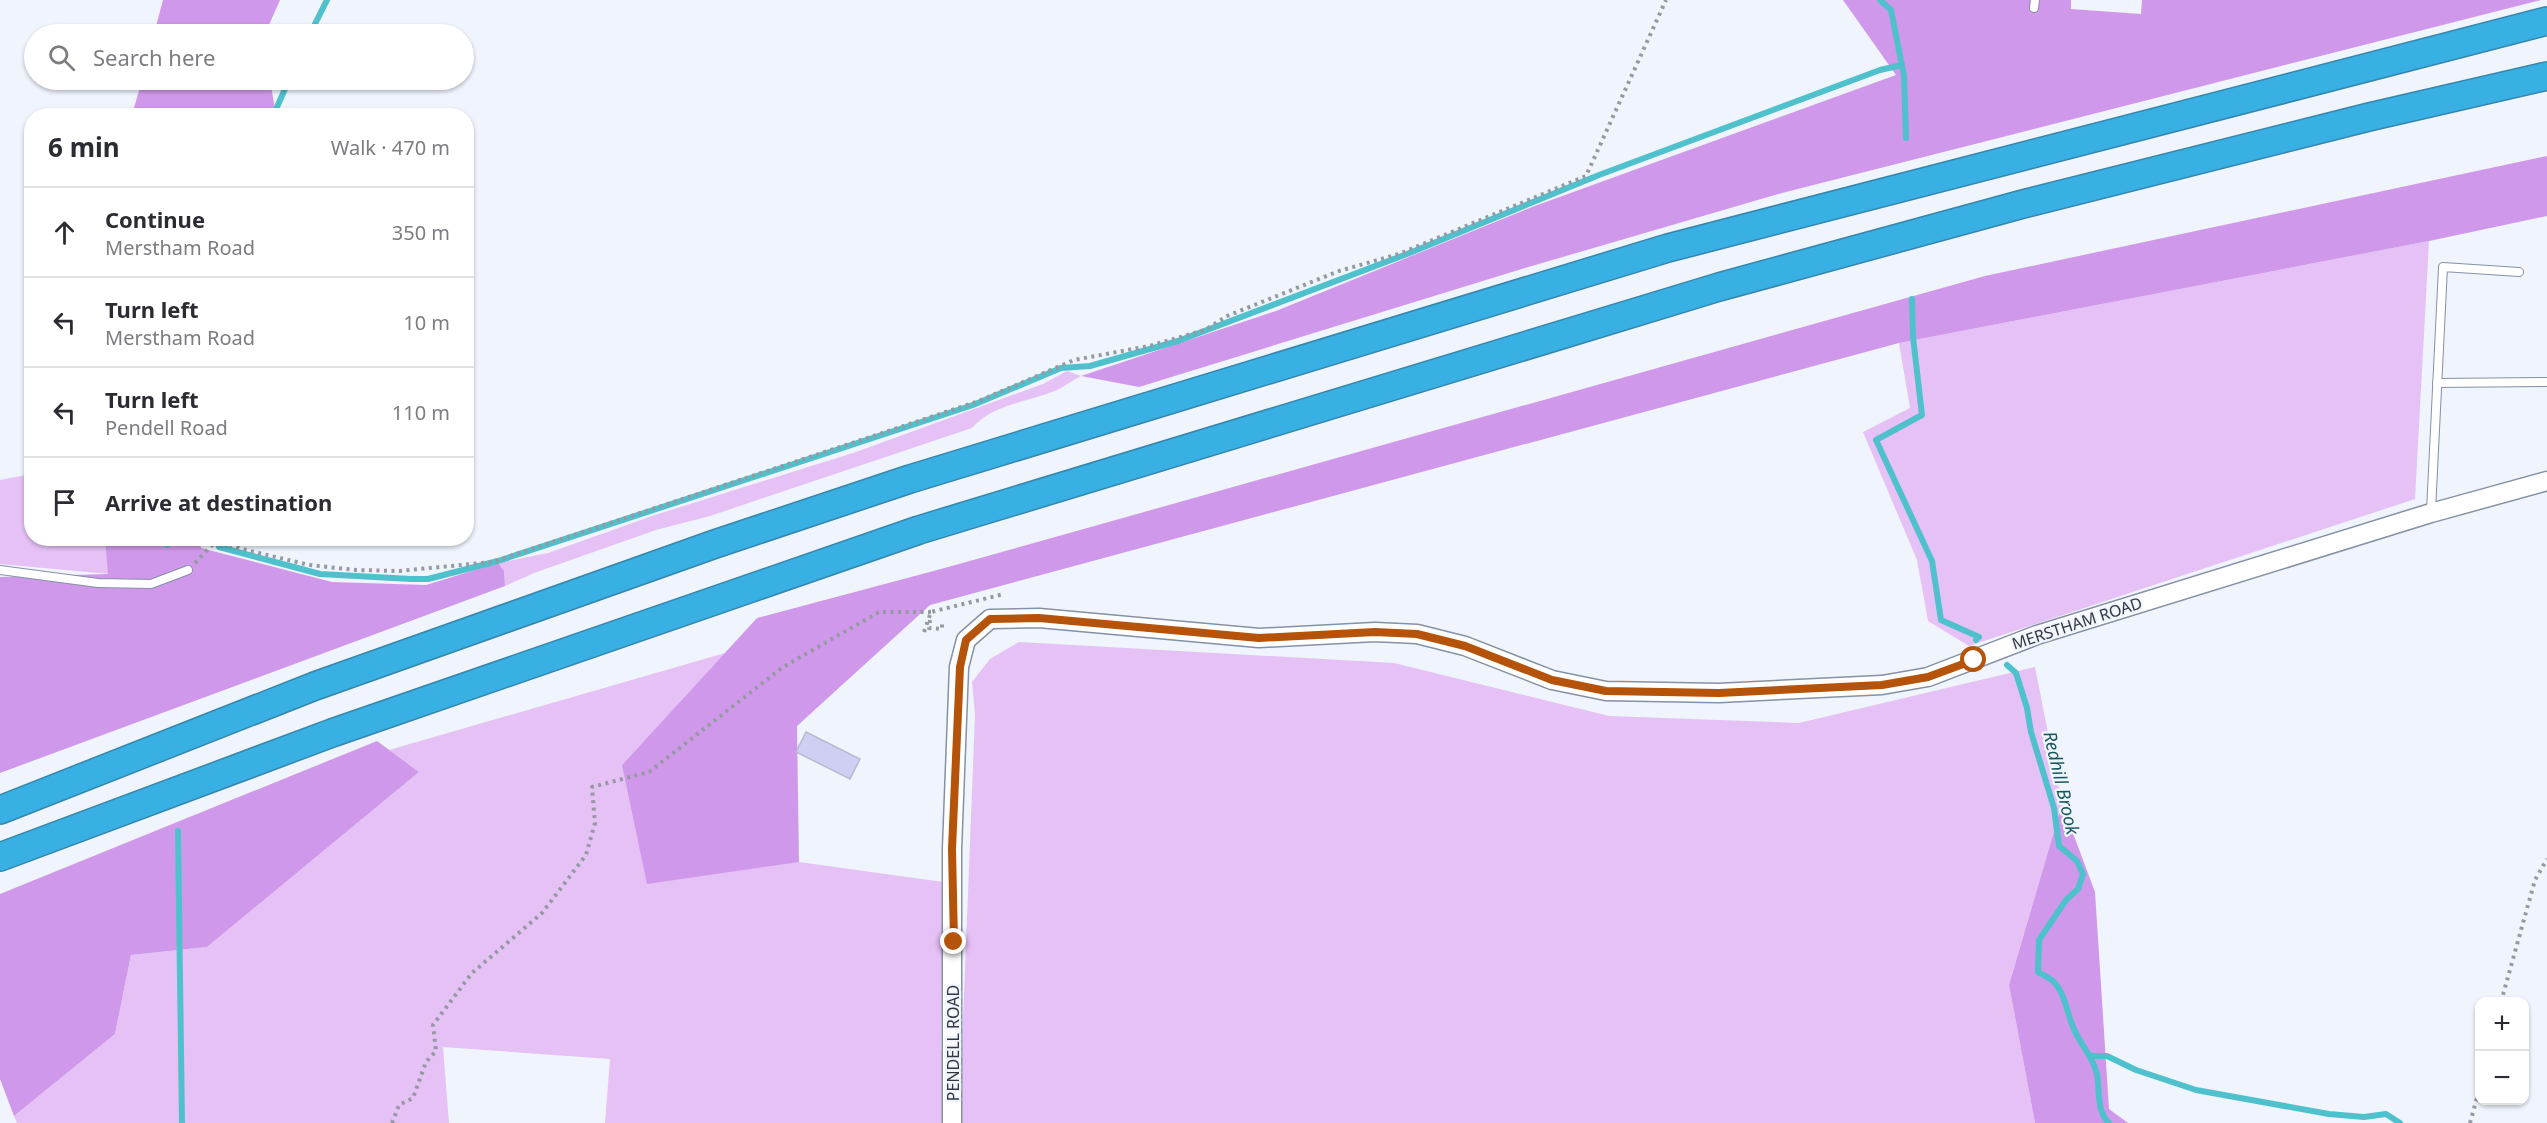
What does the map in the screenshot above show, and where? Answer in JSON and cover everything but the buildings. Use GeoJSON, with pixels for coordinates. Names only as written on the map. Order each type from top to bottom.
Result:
{"type":"FeatureCollection","features":[{"type":"Feature","properties":{"kind":"highway"},"geometry":{"type":"LineString","coordinates":[[0,810],[315,686],[715,544],[921,476],[1668,248],[2545,21]]}},
{"type":"Feature","properties":{"kind":"highway"},"geometry":{"type":"LineString","coordinates":[[0,857],[332,733],[942,523],[1751,278],[2045,198],[2369,117],[2547,76]]}},
{"type":"Feature","properties":{"kind":"street","name":"MERSTHAM ROAD"},"geometry":{"type":"LineString","coordinates":[[966,640],[990,619],[1039,618],[1259,638],[1375,632],[1417,634],[1465,646],[1552,680],[1606,691],[1719,693],[1882,685],[1928,677],[2037,635],[2431,513],[2547,481]]}},
{"type":"Feature","properties":{"kind":"street","name":"PENDELL ROAD"},"geometry":{"type":"LineString","coordinates":[[952,1123],[952,849],[960,667],[966,640]]}},
{"type":"Feature","properties":{"kind":"lane"},"geometry":{"type":"LineString","coordinates":[[2431,513],[2443,267],[2519,272]]}},
{"type":"Feature","properties":{"kind":"lane"},"geometry":{"type":"LineString","coordinates":[[2437,383],[2547,382]]}},
{"type":"Feature","properties":{"kind":"lane"},"geometry":{"type":"LineString","coordinates":[[0,570],[98,583],[151,584],[188,570]]}},
{"type":"Feature","properties":{"kind":"path"},"geometry":{"type":"LineString","coordinates":[[234,546],[309,565],[356,570],[399,571],[492,562],[979,401],[1074,360],[1149,346],[1205,330],[1227,315],[1339,271],[1399,254],[1586,176],[1666,0]]}},
{"type":"Feature","properties":{"kind":"path"},"geometry":{"type":"LineString","coordinates":[[188,570],[211,546]]}},
{"type":"Feature","properties":{"kind":"path"},"geometry":{"type":"LineString","coordinates":[[392,1123],[399,1105],[413,1098],[426,1062],[436,1051],[433,1025],[472,973],[542,913],[586,855],[595,823],[592,787],[649,772],[783,667],[879,612],[930,613],[1004,594]]}},
{"type":"Feature","properties":{"kind":"path"},"geometry":{"type":"LineString","coordinates":[[930,613],[929,628],[942,629],[942,624]]}},
{"type":"Feature","properties":{"kind":"path"},"geometry":{"type":"LineString","coordinates":[[924,632],[930,613]]}},
{"type":"Feature","properties":{"kind":"path"},"geometry":{"type":"LineString","coordinates":[[2502,997],[2535,880],[2547,859]]}},
{"type":"Feature","properties":{"kind":"path"},"geometry":{"type":"LineString","coordinates":[[2470,1123],[2475,1105]]}},
{"type":"Feature","properties":{"kind":"shaded area"},"geometry":{"type":"Polygon","coordinates":[[[163,0],[280,0],[269,24],[157,24],[163,0]]]}},
{"type":"Feature","properties":{"kind":"shaded area"},"geometry":{"type":"Polygon","coordinates":[[[1843,0],[2071,0],[2071,9],[2141,14],[2142,0],[2541,0],[1782,193],[1525,268],[1139,387],[1081,376],[1276,311],[1532,207],[1896,75],[1843,0]]]}},
{"type":"Feature","properties":{"kind":"shaded area"},"geometry":{"type":"Polygon","coordinates":[[[139,90],[272,90],[275,108],[134,108],[139,90]]]}},
{"type":"Feature","properties":{"kind":"shaded area"},"geometry":{"type":"Polygon","coordinates":[[[2547,156],[2547,216],[2429,241],[1899,343],[930,605],[797,726],[799,862],[647,884],[622,765],[757,618],[941,569],[1985,276],[2547,156]]]}},
{"type":"Feature","properties":{"kind":"shaded area"},"geometry":{"type":"Polygon","coordinates":[[[2429,241],[2415,499],[1969,646],[1928,621],[1917,560],[1863,432],[1910,408],[1899,343],[2429,241]]]}},
{"type":"Feature","properties":{"kind":"shaded area"},"geometry":{"type":"Polygon","coordinates":[[[1067,371],[1081,376],[1057,390],[1012,404],[990,414],[972,428],[710,516],[656,530],[534,573],[505,586],[504,571],[498,563],[548,553],[655,515],[856,452],[1043,384],[1067,371]]]}},
{"type":"Feature","properties":{"kind":"shaded area"},"geometry":{"type":"Polygon","coordinates":[[[24,475],[24,546],[106,546],[109,574],[0,564],[0,480],[24,475]]]}},
{"type":"Feature","properties":{"kind":"shaded area"},"geometry":{"type":"Polygon","coordinates":[[[106,546],[201,546],[201,548],[332,582],[426,585],[498,563],[504,571],[505,586],[0,773],[0,577],[108,574],[106,546]]]}},
{"type":"Feature","properties":{"kind":"shaded area"},"geometry":{"type":"Polygon","coordinates":[[[1019,642],[1394,663],[1609,716],[1799,723],[2035,667],[2062,804],[2009,985],[2035,1123],[959,1123],[975,715],[972,682],[990,659],[1019,642]]]}},
{"type":"Feature","properties":{"kind":"shaded area"},"geometry":{"type":"Polygon","coordinates":[[[725,653],[622,765],[769,865],[799,862],[943,882],[941,1049],[948,1063],[942,1123],[605,1123],[610,1059],[443,1047],[449,1123],[17,1123],[14,1116],[115,1034],[131,955],[207,947],[419,772],[389,750],[725,653]]]}},
{"type":"Feature","properties":{"kind":"shaded area"},"geometry":{"type":"Polygon","coordinates":[[[377,741],[419,772],[207,947],[131,955],[115,1034],[14,1116],[0,1079],[0,894],[377,741]]]}},
{"type":"Feature","properties":{"kind":"shaded area"},"geometry":{"type":"Polygon","coordinates":[[[2062,804],[2095,892],[2109,1109],[2128,1123],[2035,1123],[2009,985],[2062,804]]]}},
{"type":"Feature","properties":{"kind":"waterway"},"geometry":{"type":"LineString","coordinates":[[315,24],[327,0]]}},
{"type":"Feature","properties":{"kind":"waterway","name":"Redhill Brook"},"geometry":{"type":"LineString","coordinates":[[1880,0],[1891,10],[1904,76],[1906,138]]}},
{"type":"Feature","properties":{"kind":"waterway"},"geometry":{"type":"LineString","coordinates":[[219,547],[320,574],[411,579],[428,579],[498,561],[973,405],[1061,368],[1090,366],[1178,341],[1407,254],[1599,175],[1880,70],[1902,65]]}},
{"type":"Feature","properties":{"kind":"waterway"},"geometry":{"type":"LineString","coordinates":[[277,108],[285,90]]}},
{"type":"Feature","properties":{"kind":"waterway","name":"Redhill Brook"},"geometry":{"type":"LineString","coordinates":[[1912,299],[1913,337],[1922,415],[1876,440],[1932,561],[1941,620],[1979,637],[1976,640]]}},
{"type":"Feature","properties":{"kind":"waterway","name":"Redhill Brook"},"geometry":{"type":"LineString","coordinates":[[2007,665],[2016,673],[2027,708],[2031,732],[2054,808],[2059,846],[2077,861],[2083,874],[2078,889],[2066,900],[2039,940],[2038,972],[2054,982],[2061,993],[2074,1029],[2095,1068],[2100,1106],[2109,1123]]}},
{"type":"Feature","properties":{"kind":"waterway"},"geometry":{"type":"LineString","coordinates":[[178,831],[182,1123]]}},
{"type":"Feature","properties":{"kind":"waterway"},"geometry":{"type":"LineString","coordinates":[[2092,1056],[2107,1056],[2136,1070],[2196,1090],[2329,1114],[2364,1117],[2386,1114],[2400,1123]]}},
{"type":"Feature","properties":{"kind":"route"},"geometry":{"type":"LineString","coordinates":[[954,942],[952,849],[960,667],[966,640],[990,619],[1039,618],[1259,638],[1375,632],[1417,634],[1465,646],[1552,680],[1606,691],[1719,693],[1801,691],[1882,685],[1928,677],[1974,660]]}}]}
